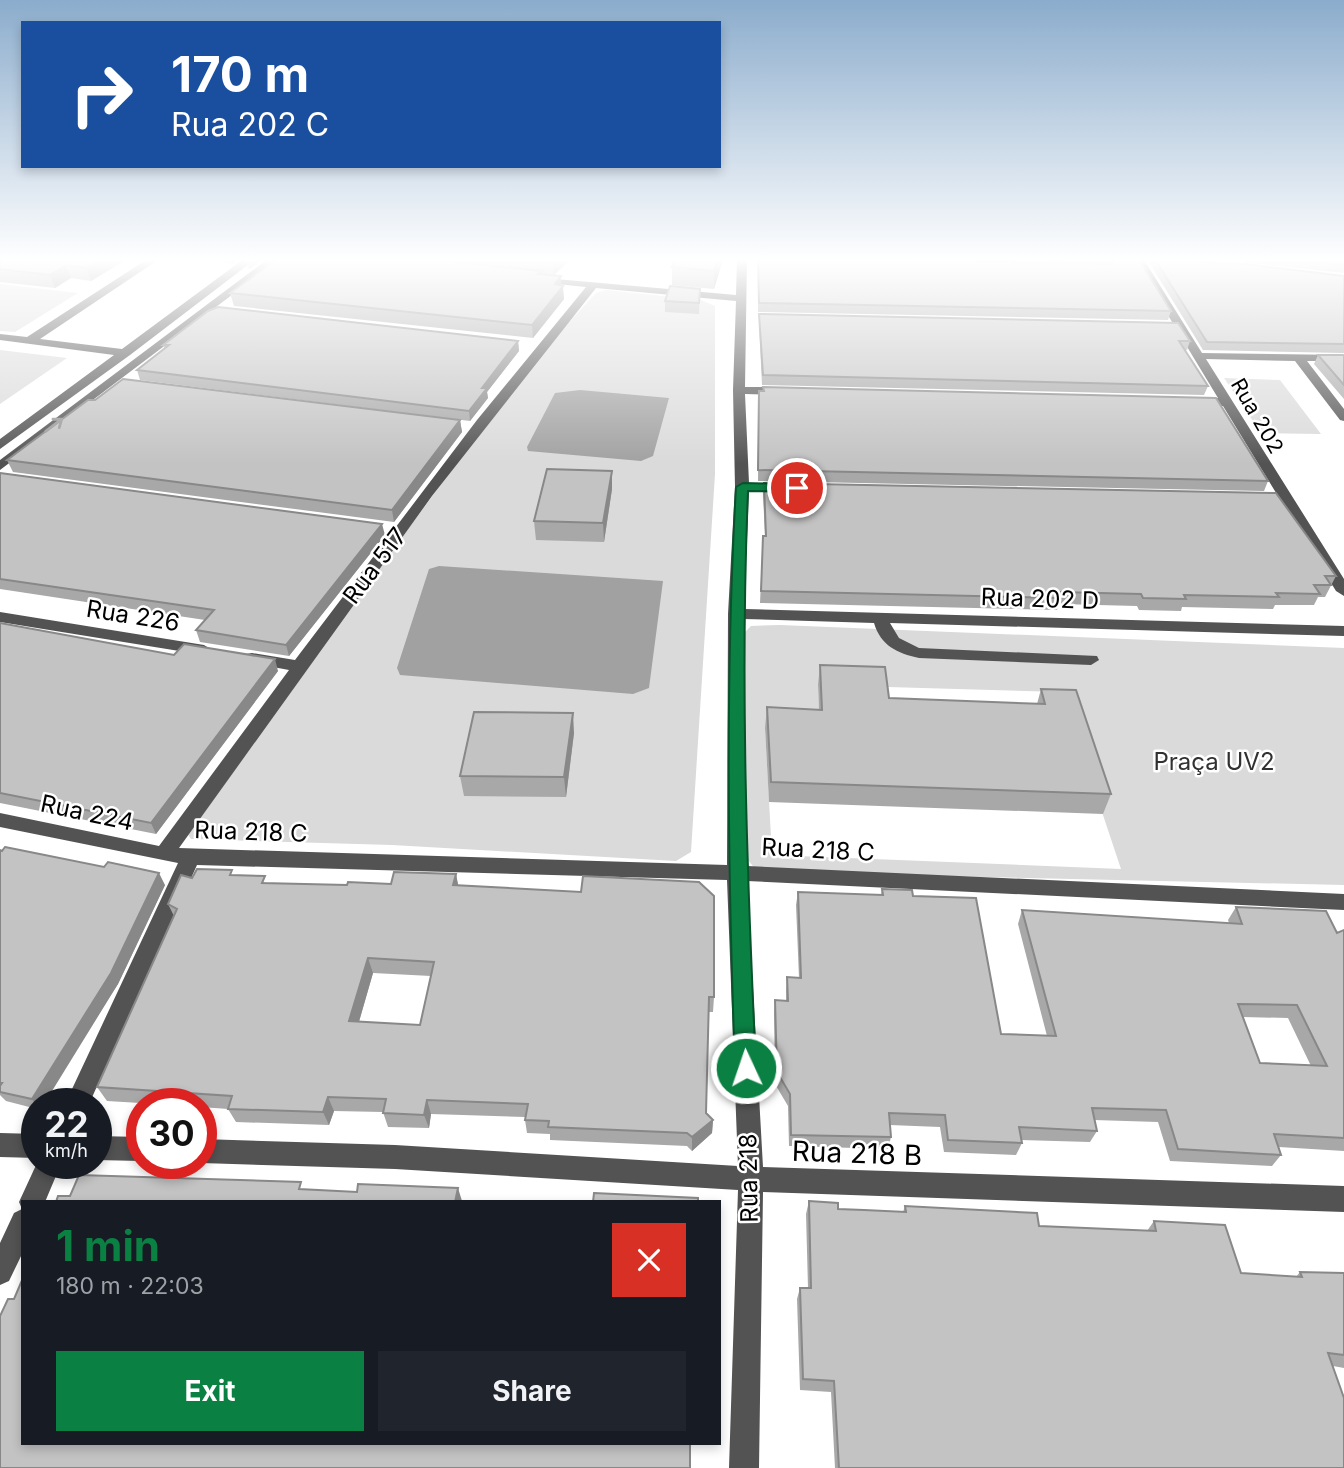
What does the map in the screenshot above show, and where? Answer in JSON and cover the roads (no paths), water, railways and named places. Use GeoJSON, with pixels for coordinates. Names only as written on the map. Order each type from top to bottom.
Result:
{"type":"FeatureCollection","features":[{"type":"Feature","properties":{"kind":"street"},"geometry":{"type":"LineString","coordinates":[[29,341],[51,327]]}},
{"type":"Feature","properties":{"kind":"street"},"geometry":{"type":"LineString","coordinates":[[0,445],[161,327]]}},
{"type":"Feature","properties":{"kind":"street"},"geometry":{"type":"LineString","coordinates":[[0,466],[184,327]]}},
{"type":"Feature","properties":{"kind":"street","name":"Rua 517"},"geometry":{"type":"LineString","coordinates":[[164,854],[394,529],[534,346],[553,327]]}},
{"type":"Feature","properties":{"kind":"street","name":"Rua 218"},"geometry":{"type":"LineString","coordinates":[[744,1468],[751,1179],[737,873],[736,614],[743,487],[739,390],[746,327]]}},
{"type":"Feature","properties":{"kind":"street","name":"Rua 202"},"geometry":{"type":"LineString","coordinates":[[1174,327],[1200,356],[1277,498],[1344,591]]}},
{"type":"Feature","properties":{"kind":"street"},"geometry":{"type":"LineString","coordinates":[[148,336],[168,338]]}},
{"type":"Feature","properties":{"kind":"street"},"geometry":{"type":"LineString","coordinates":[[0,337],[126,353]]}},
{"type":"Feature","properties":{"kind":"street"},"geometry":{"type":"LineString","coordinates":[[1200,356],[1344,359]]}},
{"type":"Feature","properties":{"kind":"street"},"geometry":{"type":"LineString","coordinates":[[1298,357],[1344,417]]}},
{"type":"Feature","properties":{"kind":"street"},"geometry":{"type":"LineString","coordinates":[[111,382],[125,383]]}},
{"type":"Feature","properties":{"kind":"street"},"geometry":{"type":"LineString","coordinates":[[739,390],[795,391]]}},
{"type":"Feature","properties":{"kind":"street"},"geometry":{"type":"LineString","coordinates":[[1185,401],[1227,402]]}},
{"type":"Feature","properties":{"kind":"street"},"geometry":{"type":"LineString","coordinates":[[743,487],[798,488]]}},
{"type":"Feature","properties":{"kind":"street","name":"Rua 202 D"},"geometry":{"type":"LineString","coordinates":[[736,614],[1344,631]]}},
{"type":"Feature","properties":{"kind":"street","name":"Rua 226"},"geometry":{"type":"LineString","coordinates":[[0,617],[299,666]]}},
{"type":"Feature","properties":{"kind":"street"},"geometry":{"type":"LineString","coordinates":[[881,618],[887,638],[895,645],[919,653],[1091,660]]}},
{"type":"Feature","properties":{"kind":"street","name":"Rua 224"},"geometry":{"type":"LineString","coordinates":[[0,820],[164,854]]}},
{"type":"Feature","properties":{"kind":"street","name":"Rua 218 C"},"geometry":{"type":"LineString","coordinates":[[164,854],[191,857],[737,873],[1344,902]]}},
{"type":"Feature","properties":{"kind":"street"},"geometry":{"type":"LineString","coordinates":[[84,1088],[191,857]]}},
{"type":"Feature","properties":{"kind":"street"},"geometry":{"type":"LineString","coordinates":[[0,1145],[21,1146]]}},
{"type":"Feature","properties":{"kind":"street","name":"Rua 218 B"},"geometry":{"type":"LineString","coordinates":[[217,1151],[395,1157],[751,1179],[1344,1199]]}},
{"type":"Feature","properties":{"kind":"street"},"geometry":{"type":"LineString","coordinates":[[33,1200],[42,1179]]}},
{"type":"Feature","properties":{"kind":"street"},"geometry":{"type":"LineString","coordinates":[[0,1272],[21,1226]]}},
{"type":"Feature","properties":{"kind":"park label","name":"Praça UV2"},"geometry":{"type":"Point","coordinates":[1214,762]}}]}
